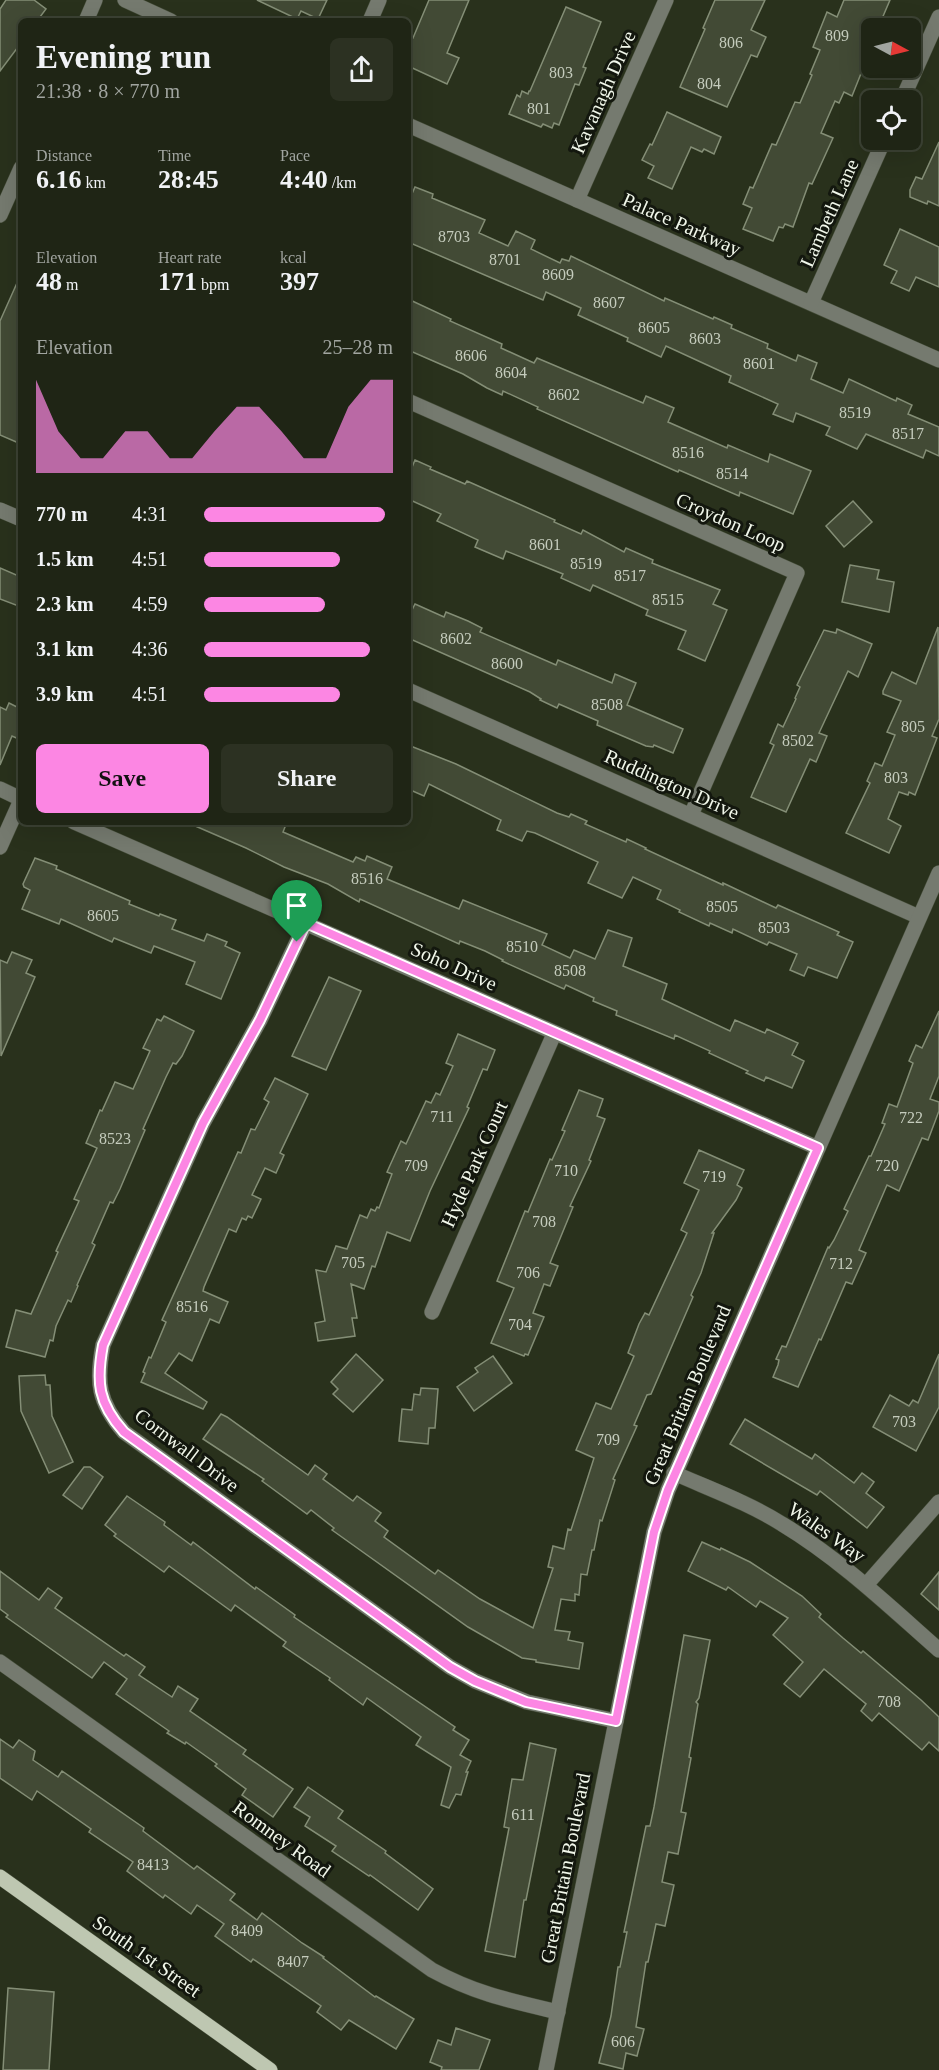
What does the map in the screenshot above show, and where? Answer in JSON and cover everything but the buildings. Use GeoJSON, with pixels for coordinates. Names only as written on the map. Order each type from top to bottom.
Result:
{"type":"FeatureCollection","features":[{"type":"Feature","properties":{"kind":"main road","name":"South 1st Street"},"geometry":{"type":"LineString","coordinates":[[0,1877],[270,2070]]}},
{"type":"Feature","properties":{"kind":"street"},"geometry":{"type":"LineString","coordinates":[[87,18],[95,0]]}},
{"type":"Feature","properties":{"kind":"street"},"geometry":{"type":"LineString","coordinates":[[125,0],[164,18]]}},
{"type":"Feature","properties":{"kind":"street"},"geometry":{"type":"LineString","coordinates":[[371,18],[380,0]]}},
{"type":"Feature","properties":{"kind":"street","name":"Kavanagh Drive"},"geometry":{"type":"LineString","coordinates":[[577,200],[666,0]]}},
{"type":"Feature","properties":{"kind":"street"},"geometry":{"type":"LineString","coordinates":[[906,90],[939,17]]}},
{"type":"Feature","properties":{"kind":"street","name":"Palace Parkway"},"geometry":{"type":"LineString","coordinates":[[411,126],[939,360]]}},
{"type":"Feature","properties":{"kind":"street","name":"Lambeth Lane"},"geometry":{"type":"LineString","coordinates":[[811,303],[880,150]]}},
{"type":"Feature","properties":{"kind":"street"},"geometry":{"type":"LineString","coordinates":[[0,215],[18,175]]}},
{"type":"Feature","properties":{"kind":"street","name":"Croydon Loop"},"geometry":{"type":"LineString","coordinates":[[411,402],[797,573],[690,815]]}},
{"type":"Feature","properties":{"kind":"street"},"geometry":{"type":"LineString","coordinates":[[0,510],[18,518]]}},
{"type":"Feature","properties":{"kind":"street","name":"Ruddington Drive"},"geometry":{"type":"LineString","coordinates":[[411,691],[920,917]]}},
{"type":"Feature","properties":{"kind":"street"},"geometry":{"type":"LineString","coordinates":[[0,789],[18,798]]}},
{"type":"Feature","properties":{"kind":"street"},"geometry":{"type":"LineString","coordinates":[[0,847],[18,806]]}},
{"type":"Feature","properties":{"kind":"street","name":"Soho Drive"},"geometry":{"type":"LineString","coordinates":[[81,825],[818,1148]]}},
{"type":"Feature","properties":{"kind":"street","name":"Great Britain Boulevard"},"geometry":{"type":"LineString","coordinates":[[546,2070],[654,1532],[674,1473],[939,873]]}},
{"type":"Feature","properties":{"kind":"street","name":"Cornwall Drive"},"geometry":{"type":"LineString","coordinates":[[306,923],[260,1020],[194,1143],[103,1345],[99,1368],[99,1388],[104,1402],[112,1419],[124,1432],[450,1667],[475,1681],[526,1702],[616,1721]]}},
{"type":"Feature","properties":{"kind":"street","name":"Hyde Park Court"},"geometry":{"type":"LineString","coordinates":[[432,1312],[554,1034]]}},
{"type":"Feature","properties":{"kind":"street","name":"Wales Way"},"geometry":{"type":"LineString","coordinates":[[674,1473],[780,1522],[823,1551],[939,1650]]}},
{"type":"Feature","properties":{"kind":"street"},"geometry":{"type":"LineString","coordinates":[[866,1586],[939,1502]]}},
{"type":"Feature","properties":{"kind":"street","name":"Romney Road"},"geometry":{"type":"LineString","coordinates":[[0,1662],[432,1970],[455,1983],[486,1995],[558,2012]]}},
{"type":"Feature","properties":{"kind":"route"},"geometry":{"type":"LineString","coordinates":[[306,923],[554,1034],[818,1148],[668,1490],[654,1532],[616,1721],[526,1702],[475,1681],[450,1667],[124,1432],[112,1419],[104,1402],[99,1388],[99,1368],[103,1345],[203,1123],[260,1020],[297,942],[306,923]]}}]}
